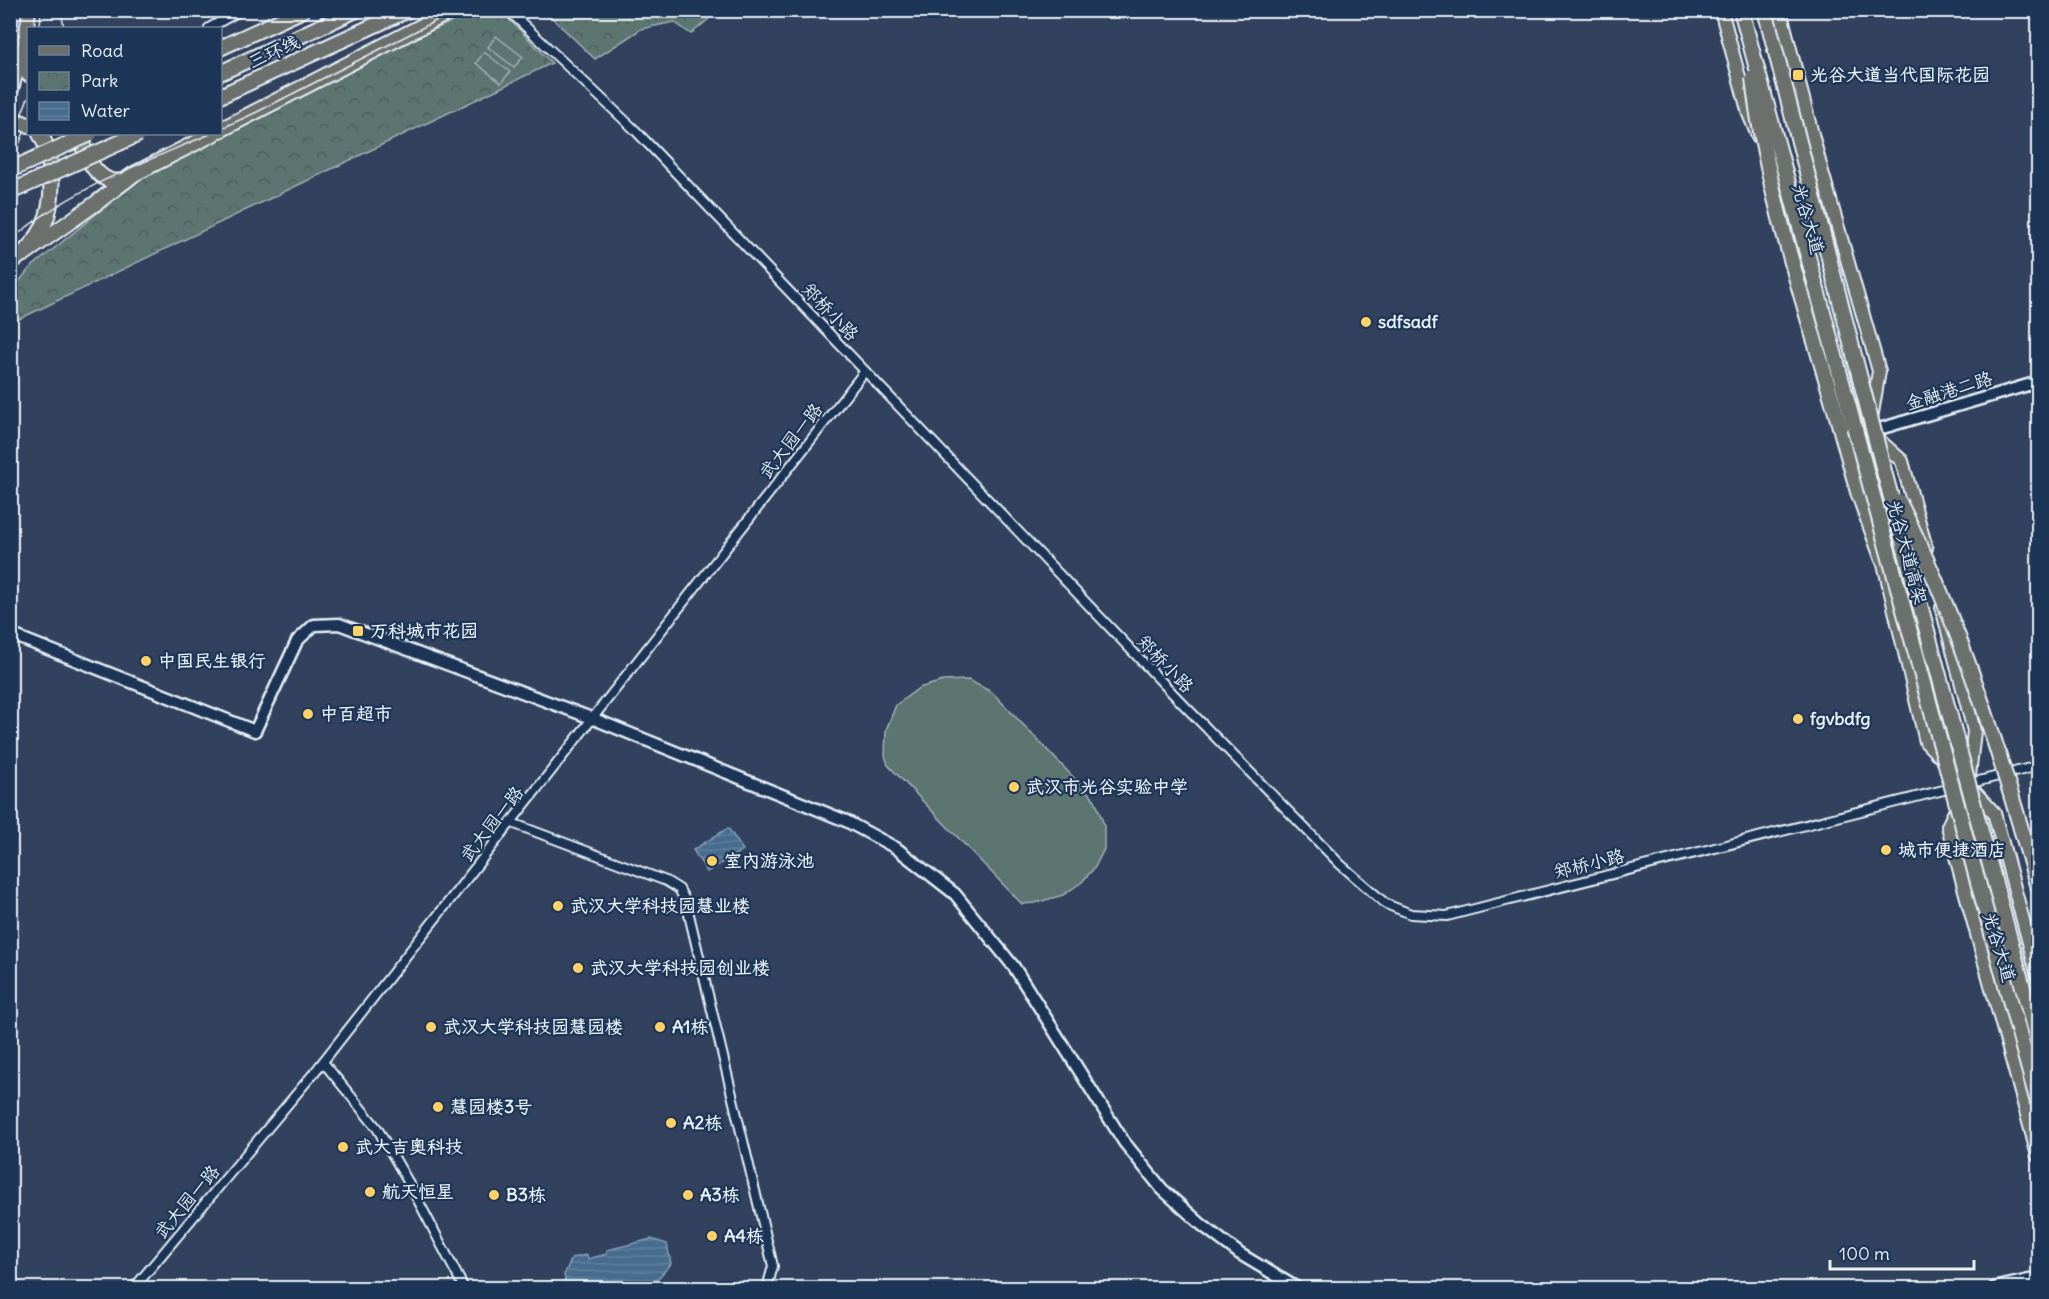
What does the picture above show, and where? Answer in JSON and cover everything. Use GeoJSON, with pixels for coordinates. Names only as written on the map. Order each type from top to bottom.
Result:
{"type":"FeatureCollection","features":[{"type":"Feature","properties":{"kind":"highway"},"geometry":{"type":"LineString","coordinates":[[222,47],[303,10]]}},
{"type":"Feature","properties":{"kind":"highway","name":"三环线"},"geometry":{"type":"LineString","coordinates":[[222,72],[356,10]]}},
{"type":"Feature","properties":{"kind":"highway","name":"三环线"},"geometry":{"type":"LineString","coordinates":[[222,95],[408,10]]}},
{"type":"Feature","properties":{"kind":"highway"},"geometry":{"type":"LineString","coordinates":[[222,129],[453,10]]}},
{"type":"Feature","properties":{"kind":"highway","name":"光谷大道高架"},"geometry":{"type":"LineString","coordinates":[[1741,10],[2038,1103]]}},
{"type":"Feature","properties":{"kind":"highway","name":"光谷大道高架"},"geometry":{"type":"LineString","coordinates":[[1765,10],[1885,475],[2038,1043]]}},
{"type":"Feature","properties":{"kind":"highway"},"geometry":{"type":"LineString","coordinates":[[1748,34],[1757,115],[1783,226],[1858,492],[1883,560]]}},
{"type":"Feature","properties":{"kind":"highway"},"geometry":{"type":"LineString","coordinates":[[10,118],[27,125]]}},
{"type":"Feature","properties":{"kind":"highway"},"geometry":{"type":"LineString","coordinates":[[24,254],[44,224],[51,207],[53,194],[47,144],[41,135]]}},
{"type":"Feature","properties":{"kind":"highway"},"geometry":{"type":"LineString","coordinates":[[79,135],[96,171],[111,181],[125,181]]}},
{"type":"Feature","properties":{"kind":"highway"},"geometry":{"type":"LineString","coordinates":[[10,170],[88,135]]}},
{"type":"Feature","properties":{"kind":"highway"},"geometry":{"type":"LineString","coordinates":[[10,192],[137,135]]}},
{"type":"Feature","properties":{"kind":"highway"},"geometry":{"type":"LineString","coordinates":[[10,264],[134,174],[211,135]]}},
{"type":"Feature","properties":{"kind":"highway"},"geometry":{"type":"LineString","coordinates":[[1885,475],[1917,538],[1983,700],[2038,888]]}},
{"type":"Feature","properties":{"kind":"main road"},"geometry":{"type":"LineString","coordinates":[[28,27],[29,10]]}},
{"type":"Feature","properties":{"kind":"main road","name":"光谷大道"},"geometry":{"type":"LineString","coordinates":[[1722,10],[1749,114],[1782,189],[1836,384],[1869,432],[1902,461],[1974,730],[1968,785],[1948,826],[2038,1155]]}},
{"type":"Feature","properties":{"kind":"main road","name":"光谷大道"},"geometry":{"type":"LineString","coordinates":[[1780,10],[1820,165],[1879,371],[1862,472],[1926,742],[1994,813],[2038,976]]}},
{"type":"Feature","properties":{"kind":"main road"},"geometry":{"type":"LineString","coordinates":[[10,96],[27,39]]}},
{"type":"Feature","properties":{"kind":"street"},"geometry":{"type":"LineString","coordinates":[[211,27],[241,10]]}},
{"type":"Feature","properties":{"kind":"street","name":"郑桥小路"},"geometry":{"type":"LineString","coordinates":[[508,10],[635,130],[1180,701],[1340,864],[1386,904],[1411,915],[1447,915],[2038,766]]}},
{"type":"Feature","properties":{"kind":"street","name":"武大园一路"},"geometry":{"type":"LineString","coordinates":[[134,1288],[323,1062],[865,371]]}},
{"type":"Feature","properties":{"kind":"street","name":"金融港二路"},"geometry":{"type":"LineString","coordinates":[[1869,432],[2038,382]]}},
{"type":"Feature","properties":{"kind":"street"},"geometry":{"type":"LineString","coordinates":[[10,634],[255,731],[297,641],[314,625],[339,624],[594,718],[846,821],[896,848],[955,894],[1014,967],[1124,1142],[1162,1189],[1202,1225],[1240,1254],[1297,1288]]}},
{"type":"Feature","properties":{"kind":"street"},"geometry":{"type":"LineString","coordinates":[[512,823],[666,881],[679,889],[686,902],[773,1266],[767,1288]]}},
{"type":"Feature","properties":{"kind":"street"},"geometry":{"type":"LineString","coordinates":[[323,1062],[377,1128],[464,1288]]}},
{"type":"Feature","properties":{"kind":"street"},"geometry":{"type":"LineString","coordinates":[[1994,1288],[2038,1278]]}},
{"type":"Feature","properties":{"kind":"green space"},"geometry":{"type":"Polygon","coordinates":[[[475,11],[501,11],[552,63],[11,323],[11,292],[29,269],[118,196],[127,170],[204,135],[222,135],[222,127],[475,11]]]}},
{"type":"Feature","properties":{"kind":"green space"},"geometry":{"type":"Polygon","coordinates":[[[545,11],[718,11],[691,34],[674,22],[641,29],[595,59],[545,11]]]}},
{"type":"Feature","properties":{"kind":"green space"},"geometry":{"type":"Polygon","coordinates":[[[496,36],[523,57],[514,67],[488,47],[496,36]]]}},
{"type":"Feature","properties":{"kind":"green space"},"geometry":{"type":"Polygon","coordinates":[[[484,52],[510,72],[501,83],[476,63],[484,52]]]}},
{"type":"Feature","properties":{"kind":"green space"},"geometry":{"type":"Polygon","coordinates":[[[968,680],[992,692],[1095,800],[1104,825],[1104,849],[1095,867],[1082,882],[1063,895],[1035,903],[1022,904],[888,765],[885,755],[886,730],[896,705],[919,688],[943,681],[968,680]]]}},
{"type":"Feature","properties":{"kind":"water","name":"室内游泳池"},"geometry":{"type":"Polygon","coordinates":[[[728,828],[743,850],[707,872],[693,850],[728,828]]]}},
{"type":"Feature","properties":{"kind":"water"},"geometry":{"type":"Polygon","coordinates":[[[651,1239],[667,1244],[671,1264],[649,1288],[567,1288],[564,1275],[572,1258],[587,1255],[588,1259],[607,1254],[607,1250],[651,1239]]]}},
{"type":"Feature","properties":{"kind":"tram line"},"geometry":{"type":"LineString","coordinates":[[40,27],[41,10]]}},
{"type":"Feature","properties":{"kind":"tram line"},"geometry":{"type":"LineString","coordinates":[[61,10],[64,27]]}},
{"type":"Feature","properties":{"kind":"tram line"},"geometry":{"type":"LineString","coordinates":[[222,128],[457,10]]}},
{"type":"Feature","properties":{"kind":"tram line"},"geometry":{"type":"LineString","coordinates":[[10,143],[27,100]]}},
{"type":"Feature","properties":{"kind":"tram line"},"geometry":{"type":"LineString","coordinates":[[10,165],[24,133]]}},
{"type":"Feature","properties":{"kind":"tram line"},"geometry":{"type":"LineString","coordinates":[[10,241],[32,223],[80,193],[208,135]]}},
{"type":"Feature","properties":{"kind":"place","name":"光谷大道当代国际花园"},"geometry":{"type":"Point","coordinates":[1798,75]}},
{"type":"Feature","properties":{"kind":"place","name":"sdfsadf"},"geometry":{"type":"Point","coordinates":[1366,322]}},
{"type":"Feature","properties":{"kind":"place","name":"万科城市花园"},"geometry":{"type":"Point","coordinates":[358,631]}},
{"type":"Feature","properties":{"kind":"place","name":"中国民生银行"},"geometry":{"type":"Point","coordinates":[146,661]}},
{"type":"Feature","properties":{"kind":"place","name":"中百超市"},"geometry":{"type":"Point","coordinates":[308,714]}},
{"type":"Feature","properties":{"kind":"place","name":"fgvbdfg"},"geometry":{"type":"Point","coordinates":[1798,719]}},
{"type":"Feature","properties":{"kind":"place","name":"武汉市光谷实验中学"},"geometry":{"type":"Point","coordinates":[1014,787]}},
{"type":"Feature","properties":{"kind":"place","name":"城市便捷酒店"},"geometry":{"type":"Point","coordinates":[1886,850]}},
{"type":"Feature","properties":{"kind":"place","name":"室内游泳池"},"geometry":{"type":"Point","coordinates":[712,861]}},
{"type":"Feature","properties":{"kind":"place","name":"武汉大学科技园慧业楼"},"geometry":{"type":"Point","coordinates":[558,906]}},
{"type":"Feature","properties":{"kind":"place","name":"武汉大学科技园创业楼"},"geometry":{"type":"Point","coordinates":[578,968]}},
{"type":"Feature","properties":{"kind":"place","name":"武汉大学科技园慧园楼"},"geometry":{"type":"Point","coordinates":[431,1027]}},
{"type":"Feature","properties":{"kind":"place","name":"A1栋"},"geometry":{"type":"Point","coordinates":[660,1027]}},
{"type":"Feature","properties":{"kind":"place","name":"慧园楼3号"},"geometry":{"type":"Point","coordinates":[438,1107]}},
{"type":"Feature","properties":{"kind":"place","name":"A2栋"},"geometry":{"type":"Point","coordinates":[671,1123]}},
{"type":"Feature","properties":{"kind":"place","name":"武大吉奥科技"},"geometry":{"type":"Point","coordinates":[343,1147]}},
{"type":"Feature","properties":{"kind":"place","name":"航天恒星"},"geometry":{"type":"Point","coordinates":[370,1192]}},
{"type":"Feature","properties":{"kind":"place","name":"B3栋"},"geometry":{"type":"Point","coordinates":[494,1195]}},
{"type":"Feature","properties":{"kind":"place","name":"A3栋"},"geometry":{"type":"Point","coordinates":[688,1195]}},
{"type":"Feature","properties":{"kind":"place","name":"A4栋"},"geometry":{"type":"Point","coordinates":[712,1236]}}]}
